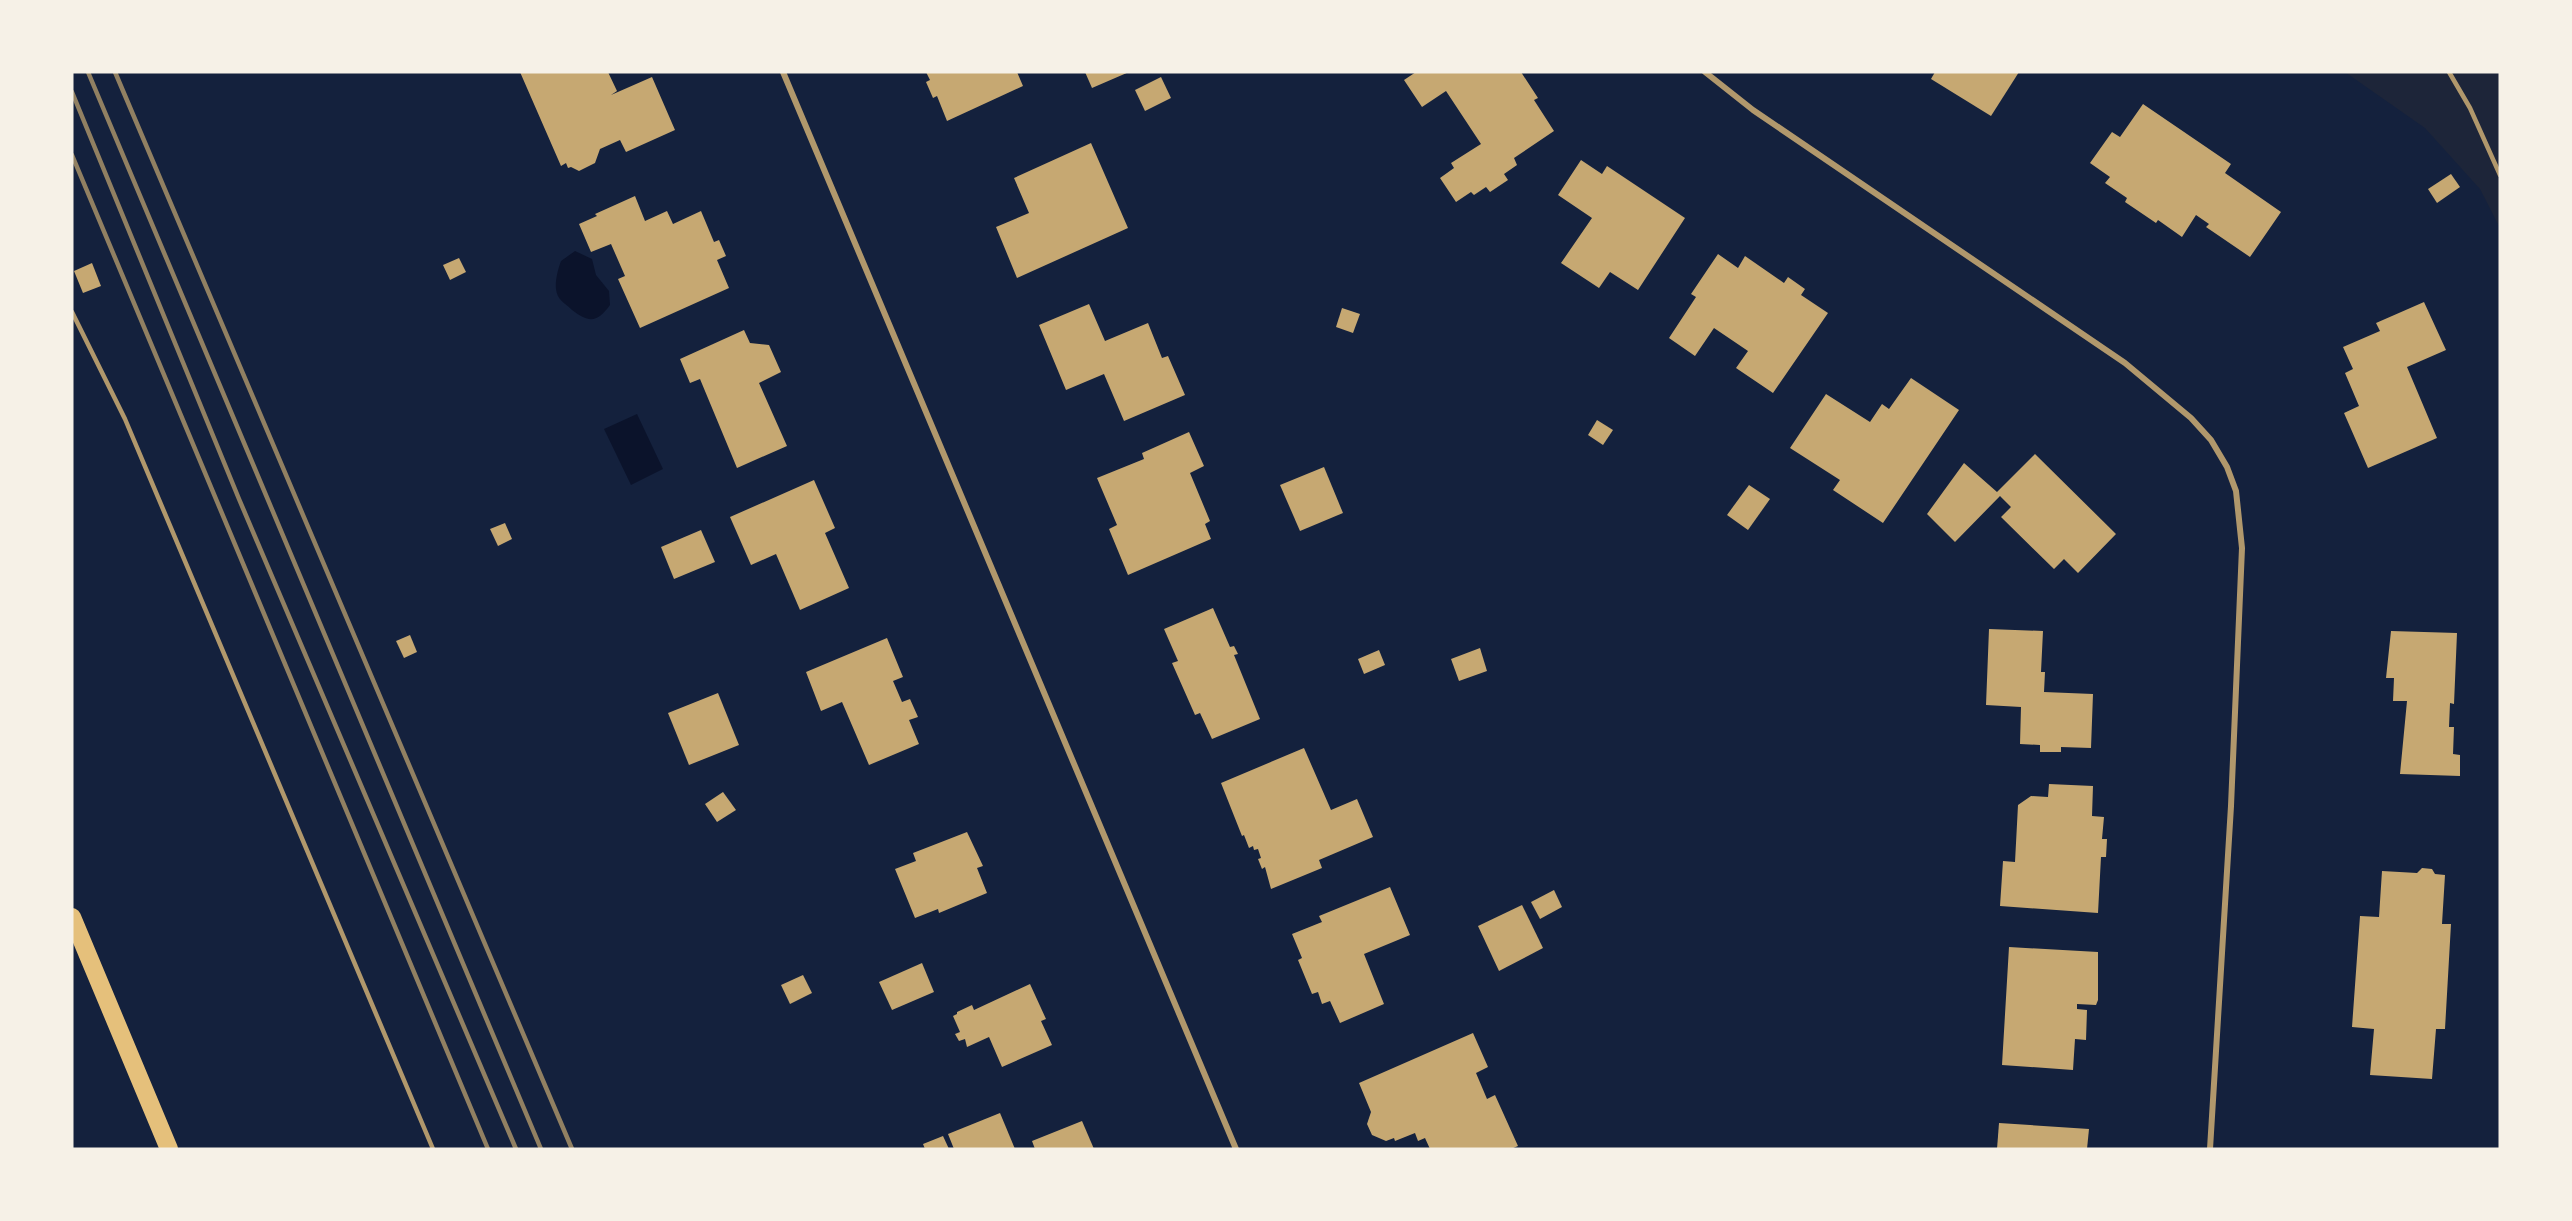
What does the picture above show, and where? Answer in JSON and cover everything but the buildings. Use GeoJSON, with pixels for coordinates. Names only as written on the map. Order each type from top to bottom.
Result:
{"type":"FeatureCollection","features":[{"type":"Feature","properties":{"kind":"highway"},"geometry":{"type":"LineString","coordinates":[[72,917],[169,1149]]}},
{"type":"Feature","properties":{"kind":"street"},"geometry":{"type":"LineString","coordinates":[[783,72],[1236,1149]]}},
{"type":"Feature","properties":{"kind":"street"},"geometry":{"type":"LineString","coordinates":[[1704,72],[1753,110],[2124,363],[2191,418],[2211,440],[2227,467],[2236,491],[2242,548],[2231,806],[2210,1149]]}},
{"type":"Feature","properties":{"kind":"lane"},"geometry":{"type":"LineString","coordinates":[[2449,72],[2470,108],[2500,176]]}},
{"type":"Feature","properties":{"kind":"lane"},"geometry":{"type":"LineString","coordinates":[[72,312],[125,419],[433,1149]]}},
{"type":"Feature","properties":{"kind":"shaded area"},"geometry":{"type":"Polygon","coordinates":[[[2345,72],[2500,72],[2500,228],[2480,189],[2425,128],[2345,72]]]}},
{"type":"Feature","properties":{"kind":"shaded area"},"geometry":{"type":"Polygon","coordinates":[[[575,251],[592,259],[596,275],[609,291],[610,305],[597,318],[588,319],[578,314],[562,301],[557,293],[556,279],[561,261],[575,251]]]}},
{"type":"Feature","properties":{"kind":"shaded area"},"geometry":{"type":"Polygon","coordinates":[[[637,414],[663,469],[631,485],[604,429],[637,414]]]}},
{"type":"Feature","properties":{"kind":"railway"},"geometry":{"type":"LineString","coordinates":[[88,72],[541,1149]]}},
{"type":"Feature","properties":{"kind":"railway"},"geometry":{"type":"LineString","coordinates":[[115,72],[572,1149]]}},
{"type":"Feature","properties":{"kind":"railway"},"geometry":{"type":"LineString","coordinates":[[72,92],[239,499],[516,1149]]}},
{"type":"Feature","properties":{"kind":"railway"},"geometry":{"type":"LineString","coordinates":[[72,155],[488,1149]]}}]}
